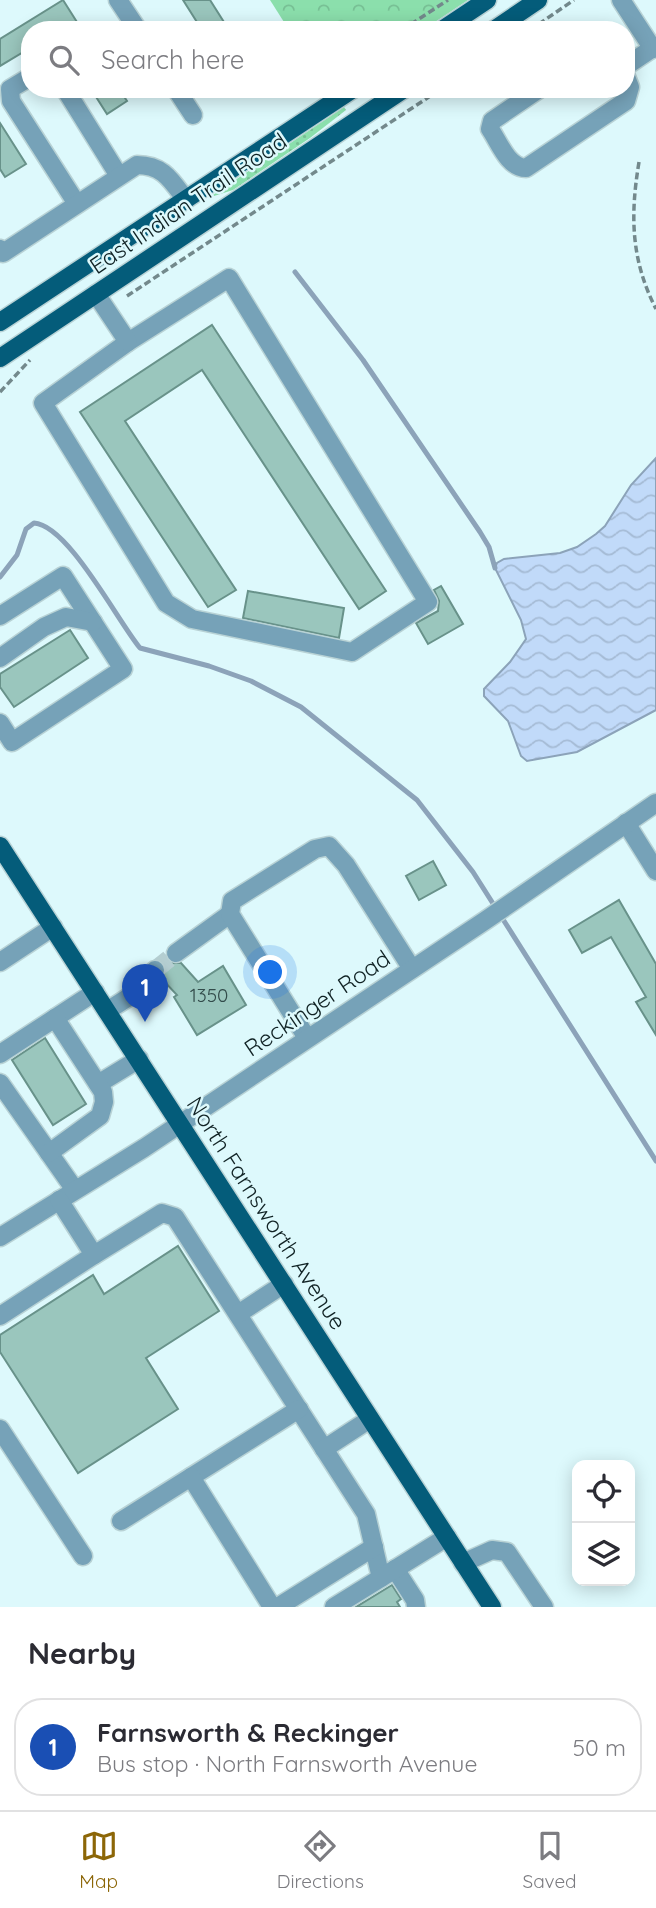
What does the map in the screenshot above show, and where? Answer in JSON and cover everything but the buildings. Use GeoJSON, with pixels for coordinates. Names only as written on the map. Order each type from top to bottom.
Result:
{"type":"FeatureCollection","features":[{"type":"Feature","properties":{"kind":"main road"},"geometry":{"type":"LineString","coordinates":[[456,21],[487,0]]}},
{"type":"Feature","properties":{"kind":"main road"},"geometry":{"type":"LineString","coordinates":[[507,21],[538,0]]}},
{"type":"Feature","properties":{"kind":"main road","name":"East Indian Trail Road"},"geometry":{"type":"LineString","coordinates":[[0,322],[339,98]]}},
{"type":"Feature","properties":{"kind":"main road","name":"East Indian Trail Road"},"geometry":{"type":"LineString","coordinates":[[0,358],[390,98]]}},
{"type":"Feature","properties":{"kind":"main road","name":"North Farnsworth Avenue"},"geometry":{"type":"LineString","coordinates":[[0,846],[492,1607]]}},
{"type":"Feature","properties":{"kind":"street"},"geometry":{"type":"LineString","coordinates":[[118,0],[132,21]]}},
{"type":"Feature","properties":{"kind":"street"},"geometry":{"type":"LineString","coordinates":[[621,0],[654,48],[635,60]]}},
{"type":"Feature","properties":{"kind":"street"},"geometry":{"type":"LineString","coordinates":[[21,82],[10,89],[11,101],[78,204]]}},
{"type":"Feature","properties":{"kind":"street"},"geometry":{"type":"LineString","coordinates":[[71,98],[119,176]]}},
{"type":"Feature","properties":{"kind":"street"},"geometry":{"type":"LineString","coordinates":[[182,98],[193,115]]}},
{"type":"Feature","properties":{"kind":"street"},"geometry":{"type":"LineString","coordinates":[[525,98],[492,121],[491,129],[512,164],[519,168],[526,167],[627,98]]}},
{"type":"Feature","properties":{"kind":"street"},"geometry":{"type":"LineString","coordinates":[[0,249],[3,253],[137,165],[151,165],[163,172],[186,200]]}},
{"type":"Feature","properties":{"kind":"street"},"geometry":{"type":"LineString","coordinates":[[229,278],[428,602],[352,653],[192,619],[166,603],[43,403],[128,342],[229,278]]}},
{"type":"Feature","properties":{"kind":"street"},"geometry":{"type":"LineString","coordinates":[[96,294],[128,342]]}},
{"type":"Feature","properties":{"kind":"street"},"geometry":{"type":"LineString","coordinates":[[0,616],[62,576],[123,669],[12,742],[0,723]]}},
{"type":"Feature","properties":{"kind":"street"},"geometry":{"type":"LineString","coordinates":[[0,658],[44,627],[66,617],[93,622]]}},
{"type":"Feature","properties":{"kind":"street","name":"Reckinger Road"},"geometry":{"type":"LineString","coordinates":[[0,1237],[180,1123],[486,920],[656,803]]}},
{"type":"Feature","properties":{"kind":"street"},"geometry":{"type":"LineString","coordinates":[[626,823],[656,872]]}},
{"type":"Feature","properties":{"kind":"street"},"geometry":{"type":"LineString","coordinates":[[307,1038],[230,914],[232,901],[315,849],[329,846],[345,865],[412,969]]}},
{"type":"Feature","properties":{"kind":"street"},"geometry":{"type":"LineString","coordinates":[[176,953],[230,914]]}},
{"type":"Feature","properties":{"kind":"street"},"geometry":{"type":"LineString","coordinates":[[2,956],[52,927]]}},
{"type":"Feature","properties":{"kind":"street"},"geometry":{"type":"LineString","coordinates":[[107,1011],[132,995],[155,970]]}},
{"type":"Feature","properties":{"kind":"street"},"geometry":{"type":"LineString","coordinates":[[0,1054],[95,992]]}},
{"type":"Feature","properties":{"kind":"street"},"geometry":{"type":"LineString","coordinates":[[49,1153],[100,1116],[104,1102],[103,1092],[55,1018]]}},
{"type":"Feature","properties":{"kind":"street"},"geometry":{"type":"LineString","coordinates":[[98,1084],[139,1059]]}},
{"type":"Feature","properties":{"kind":"street"},"geometry":{"type":"LineString","coordinates":[[0,1083],[75,1190]]}},
{"type":"Feature","properties":{"kind":"street"},"geometry":{"type":"LineString","coordinates":[[59,1200],[94,1255]]}},
{"type":"Feature","properties":{"kind":"street"},"geometry":{"type":"LineString","coordinates":[[0,1316],[162,1213],[175,1217],[366,1514],[374,1547],[388,1574],[415,1600],[416,1607]]}},
{"type":"Feature","properties":{"kind":"street"},"geometry":{"type":"LineString","coordinates":[[238,1314],[284,1284]]}},
{"type":"Feature","properties":{"kind":"street"},"geometry":{"type":"LineString","coordinates":[[121,1521],[299,1409]]}},
{"type":"Feature","properties":{"kind":"street"},"geometry":{"type":"LineString","coordinates":[[324,1449],[370,1419]]}},
{"type":"Feature","properties":{"kind":"street"},"geometry":{"type":"LineString","coordinates":[[0,1429],[83,1556]]}},
{"type":"Feature","properties":{"kind":"street"},"geometry":{"type":"LineString","coordinates":[[191,1477],[272,1607]]}},
{"type":"Feature","properties":{"kind":"street"},"geometry":{"type":"LineString","coordinates":[[334,1607],[447,1538]]}},
{"type":"Feature","properties":{"kind":"street"},"geometry":{"type":"LineString","coordinates":[[278,1607],[374,1547]]}},
{"type":"Feature","properties":{"kind":"street"},"geometry":{"type":"LineString","coordinates":[[463,1563],[492,1550],[507,1552],[544,1607]]}},
{"type":"Feature","properties":{"kind":"path"},"geometry":{"type":"LineString","coordinates":[[416,21],[448,0]]}},
{"type":"Feature","properties":{"kind":"path"},"geometry":{"type":"LineString","coordinates":[[543,21],[574,0]]}},
{"type":"Feature","properties":{"kind":"path"},"geometry":{"type":"LineString","coordinates":[[122,299],[427,98]]}},
{"type":"Feature","properties":{"kind":"path"},"geometry":{"type":"LineString","coordinates":[[639,162],[633,198],[633,225],[638,266],[656,309]]}},
{"type":"Feature","properties":{"kind":"path"},"geometry":{"type":"LineString","coordinates":[[0,393],[31,359]]}},
{"type":"Feature","properties":{"kind":"green space"},"geometry":{"type":"Polygon","coordinates":[[[270,0],[468,0],[436,21],[283,21],[270,0]]]}},
{"type":"Feature","properties":{"kind":"green space"},"geometry":{"type":"Polygon","coordinates":[[[344,107],[346,110],[310,138],[233,190],[213,195],[344,107]]]}},
{"type":"Feature","properties":{"kind":"water"},"geometry":{"type":"Polygon","coordinates":[[[656,458],[656,710],[577,752],[527,761],[521,756],[508,721],[484,696],[484,689],[510,662],[526,639],[521,620],[495,568],[497,563],[504,559],[560,553],[577,547],[605,526],[631,485],[656,458]]]}},
{"type":"Feature","properties":{"kind":"waterway"},"geometry":{"type":"LineString","coordinates":[[295,272],[363,360],[480,532],[489,547],[495,568]]}},
{"type":"Feature","properties":{"kind":"waterway"},"geometry":{"type":"LineString","coordinates":[[0,577],[17,555],[26,529],[34,523],[47,528],[62,539],[76,556],[140,648],[209,666],[251,681],[301,707],[417,800],[473,872],[656,1161]]}},
{"type":"Feature","properties":{"kind":"tunnel"},"geometry":{"type":"LineString","coordinates":[[155,970],[176,953]]}},
{"type":"Feature","properties":{"kind":"place","name":"Farnsworth & Reckinger"},"geometry":{"type":"Point","coordinates":[145,1022]}}]}
